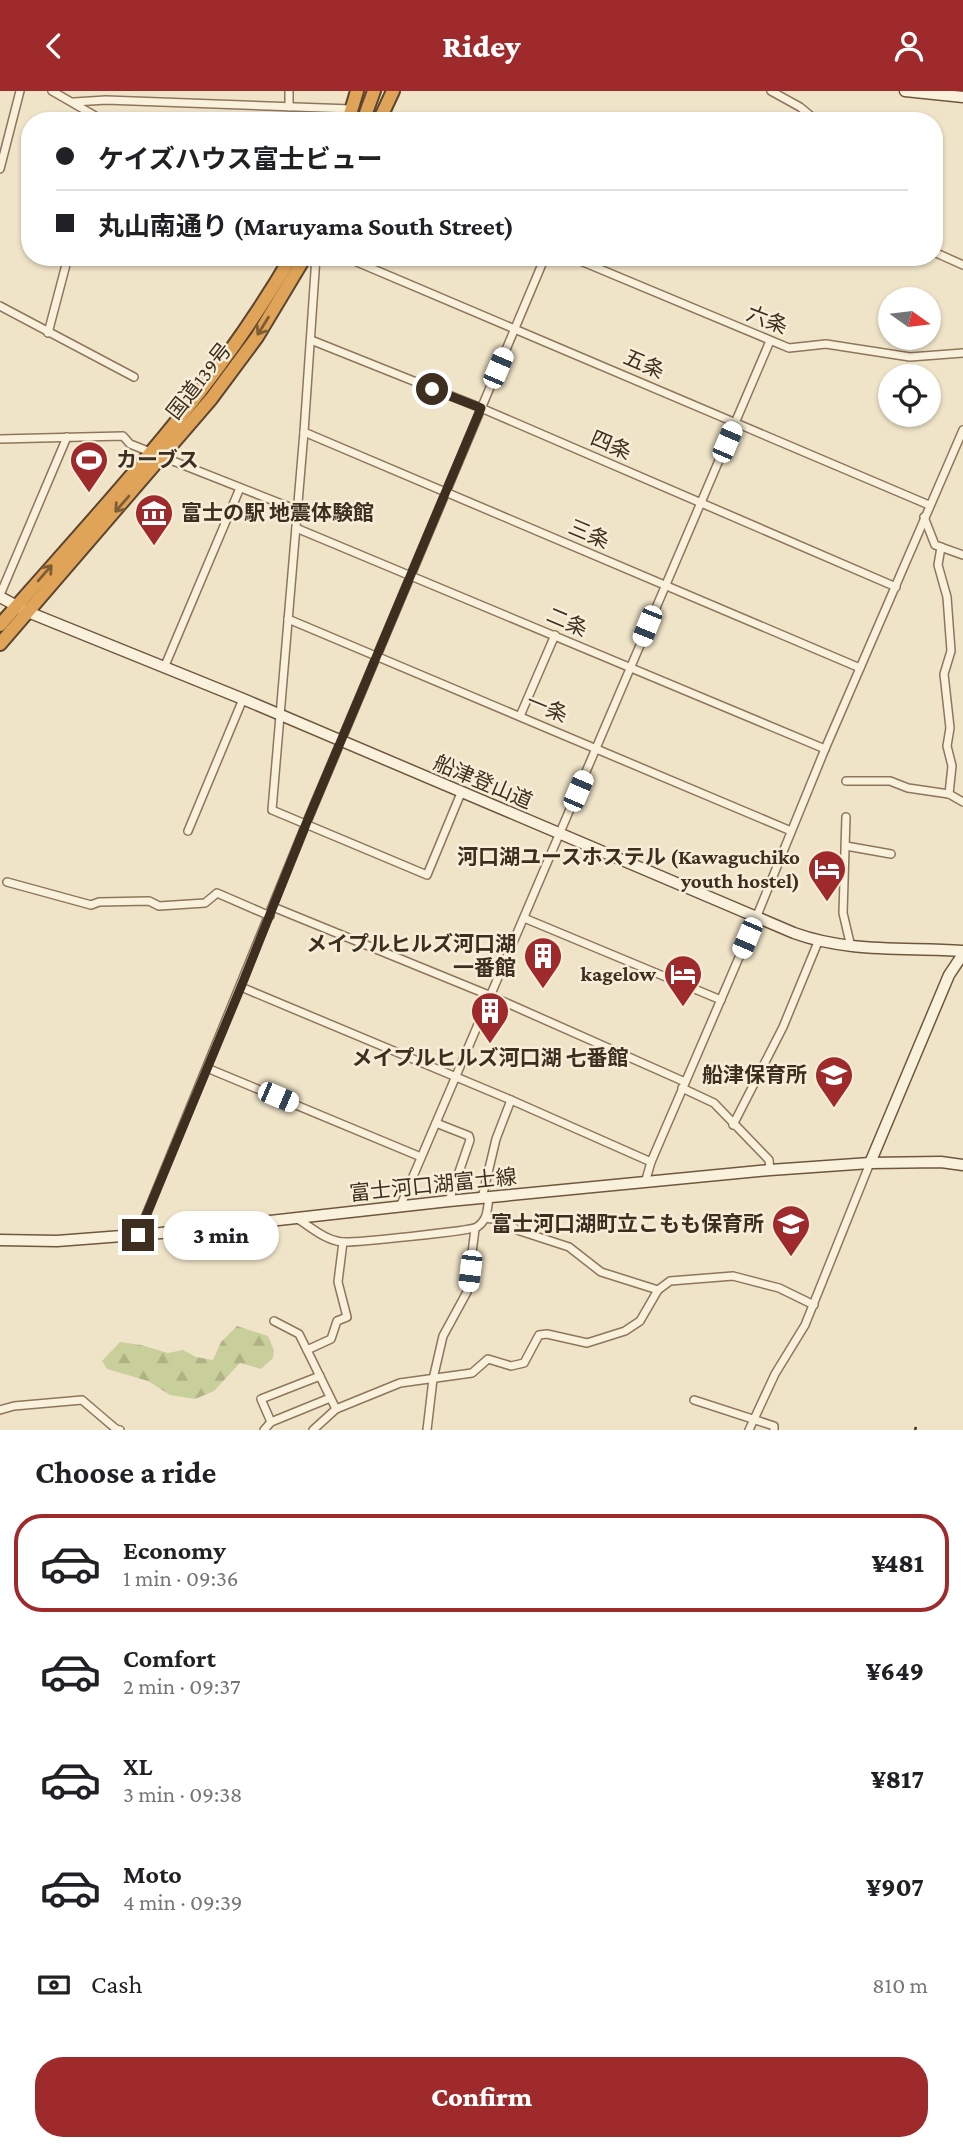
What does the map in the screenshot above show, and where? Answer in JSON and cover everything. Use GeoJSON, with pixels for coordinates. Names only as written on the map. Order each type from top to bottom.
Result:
{"type":"FeatureCollection","features":[{"type":"Feature","properties":{"kind":"highway"},"geometry":{"type":"LineString","coordinates":[[351,112],[356,91]]}},
{"type":"Feature","properties":{"kind":"highway"},"geometry":{"type":"LineString","coordinates":[[366,112],[374,91]]}},
{"type":"Feature","properties":{"kind":"highway"},"geometry":{"type":"LineString","coordinates":[[383,112],[393,91]]}},
{"type":"Feature","properties":{"kind":"highway","name":"国道139号"},"geometry":{"type":"LineString","coordinates":[[158,455],[245,333],[286,266]]}},
{"type":"Feature","properties":{"kind":"highway","name":"国道139号"},"geometry":{"type":"LineString","coordinates":[[0,644],[22,609],[234,368],[301,266]]}},
{"type":"Feature","properties":{"kind":"highway","name":"国道139号"},"geometry":{"type":"LineString","coordinates":[[0,625],[22,609]]}},
{"type":"Feature","properties":{"kind":"main road"},"geometry":{"type":"LineString","coordinates":[[905,91],[963,97]]}},
{"type":"Feature","properties":{"kind":"main road","name":"船津登山道"},"geometry":{"type":"LineString","coordinates":[[0,596],[22,609],[243,699],[756,918],[818,941],[851,947],[963,952]]}},
{"type":"Feature","properties":{"kind":"main road"},"geometry":{"type":"LineString","coordinates":[[870,1163],[949,975],[963,952]]}},
{"type":"Feature","properties":{"kind":"main road","name":"富士河口湖富士線"},"geometry":{"type":"LineString","coordinates":[[0,1240],[57,1241],[138,1235],[769,1170],[870,1163],[941,1162],[963,1165]]}},
{"type":"Feature","properties":{"kind":"street"},"geometry":{"type":"LineString","coordinates":[[0,169],[20,91]]}},
{"type":"Feature","properties":{"kind":"street"},"geometry":{"type":"LineString","coordinates":[[52,91],[89,112]]}},
{"type":"Feature","properties":{"kind":"street"},"geometry":{"type":"LineString","coordinates":[[289,91],[289,107]]}},
{"type":"Feature","properties":{"kind":"street"},"geometry":{"type":"LineString","coordinates":[[771,91],[806,112]]}},
{"type":"Feature","properties":{"kind":"street"},"geometry":{"type":"LineString","coordinates":[[74,102],[106,100],[289,107],[327,112]]}},
{"type":"Feature","properties":{"kind":"street"},"geometry":{"type":"LineString","coordinates":[[943,256],[963,265]]}},
{"type":"Feature","properties":{"kind":"street"},"geometry":{"type":"LineString","coordinates":[[48,333],[66,266]]}},
{"type":"Feature","properties":{"kind":"street"},"geometry":{"type":"LineString","coordinates":[[315,266],[272,810],[427,875],[461,793]]}},
{"type":"Feature","properties":{"kind":"street","name":"五条"},"geometry":{"type":"LineString","coordinates":[[367,266],[929,505]]}},
{"type":"Feature","properties":{"kind":"street"},"geometry":{"type":"LineString","coordinates":[[138,1235],[306,824],[541,266]]}},
{"type":"Feature","properties":{"kind":"street","name":"六条"},"geometry":{"type":"LineString","coordinates":[[592,266],[789,348],[826,344],[910,357],[963,353]]}},
{"type":"Feature","properties":{"kind":"street"},"geometry":{"type":"LineString","coordinates":[[0,306],[134,377]]}},
{"type":"Feature","properties":{"kind":"street","name":"四条"},"geometry":{"type":"LineString","coordinates":[[311,340],[481,408],[896,587]]}},
{"type":"Feature","properties":{"kind":"street"},"geometry":{"type":"LineString","coordinates":[[400,1207],[769,341]]}},
{"type":"Feature","properties":{"kind":"street"},"geometry":{"type":"LineString","coordinates":[[645,1183],[651,1162],[825,749],[963,431]]}},
{"type":"Feature","properties":{"kind":"street","name":"三条"},"geometry":{"type":"LineString","coordinates":[[304,432],[860,668]]}},
{"type":"Feature","properties":{"kind":"street"},"geometry":{"type":"LineString","coordinates":[[0,439],[123,436],[130,444],[297,510]]}},
{"type":"Feature","properties":{"kind":"street"},"geometry":{"type":"LineString","coordinates":[[0,596],[67,437]]}},
{"type":"Feature","properties":{"kind":"street"},"geometry":{"type":"LineString","coordinates":[[164,668],[240,488]]}},
{"type":"Feature","properties":{"kind":"street"},"geometry":{"type":"LineString","coordinates":[[924,517],[936,545],[963,555]]}},
{"type":"Feature","properties":{"kind":"street","name":"二条"},"geometry":{"type":"LineString","coordinates":[[296,528],[825,749]]}},
{"type":"Feature","properties":{"kind":"street"},"geometry":{"type":"LineString","coordinates":[[941,547],[938,565],[947,597],[951,651],[944,674],[950,728],[947,746],[952,766],[949,794]]}},
{"type":"Feature","properties":{"kind":"street","name":"一条"},"geometry":{"type":"LineString","coordinates":[[288,619],[791,831]]}},
{"type":"Feature","properties":{"kind":"street"},"geometry":{"type":"LineString","coordinates":[[520,716],[555,635]]}},
{"type":"Feature","properties":{"kind":"street"},"geometry":{"type":"LineString","coordinates":[[188,831],[243,699]]}},
{"type":"Feature","properties":{"kind":"street"},"geometry":{"type":"LineString","coordinates":[[846,781],[890,781],[908,788],[949,794],[963,802]]}},
{"type":"Feature","properties":{"kind":"street"},"geometry":{"type":"LineString","coordinates":[[846,817],[843,913],[851,947]]}},
{"type":"Feature","properties":{"kind":"street"},"geometry":{"type":"LineString","coordinates":[[846,846],[891,854]]}},
{"type":"Feature","properties":{"kind":"street"},"geometry":{"type":"LineString","coordinates":[[7,882],[91,905],[99,902],[149,901],[159,906],[205,903],[217,893],[270,916]]}},
{"type":"Feature","properties":{"kind":"street"},"geometry":{"type":"LineString","coordinates":[[273,907],[491,996],[683,1085],[714,1103],[769,1160],[769,1170]]}},
{"type":"Feature","properties":{"kind":"street"},"geometry":{"type":"LineString","coordinates":[[524,918],[721,1000]]}},
{"type":"Feature","properties":{"kind":"street"},"geometry":{"type":"LineString","coordinates":[[733,1125],[783,1027],[818,941]]}},
{"type":"Feature","properties":{"kind":"street"},"geometry":{"type":"LineString","coordinates":[[241,987],[651,1162]]}},
{"type":"Feature","properties":{"kind":"street"},"geometry":{"type":"LineString","coordinates":[[207,1068],[421,1157]]}},
{"type":"Feature","properties":{"kind":"street"},"geometry":{"type":"LineString","coordinates":[[427,1430],[433,1379],[443,1336],[467,1292],[475,1229],[486,1218],[485,1198],[496,1139],[511,1100]]}},
{"type":"Feature","properties":{"kind":"street"},"geometry":{"type":"LineString","coordinates":[[436,1123],[469,1136],[470,1140],[449,1201]]}},
{"type":"Feature","properties":{"kind":"street"},"geometry":{"type":"LineString","coordinates":[[749,1430],[764,1395],[805,1325],[870,1163]]}},
{"type":"Feature","properties":{"kind":"street"},"geometry":{"type":"LineString","coordinates":[[486,1218],[504,1221],[517,1230],[569,1247],[601,1272],[658,1290]]}},
{"type":"Feature","properties":{"kind":"street"},"geometry":{"type":"LineString","coordinates":[[298,1219],[327,1238],[343,1242],[475,1229]]}},
{"type":"Feature","properties":{"kind":"street"},"geometry":{"type":"LineString","coordinates":[[307,1350],[331,1339],[337,1321],[347,1317],[338,1282],[343,1242]]}},
{"type":"Feature","properties":{"kind":"street"},"geometry":{"type":"LineString","coordinates":[[313,1430],[337,1409],[400,1383],[472,1373],[488,1359],[511,1366],[524,1363],[539,1335],[547,1334],[587,1343],[625,1331],[640,1321],[658,1290],[670,1281],[733,1276],[779,1288],[814,1305]]}},
{"type":"Feature","properties":{"kind":"street"},"geometry":{"type":"LineString","coordinates":[[274,1321],[299,1334],[337,1409]]}},
{"type":"Feature","properties":{"kind":"street"},"geometry":{"type":"LineString","coordinates":[[271,1422],[261,1399],[320,1376]]}},
{"type":"Feature","properties":{"kind":"street"},"geometry":{"type":"LineString","coordinates":[[264,1430],[271,1422],[330,1398]]}},
{"type":"Feature","properties":{"kind":"street"},"geometry":{"type":"LineString","coordinates":[[694,1399],[774,1426],[774,1430]]}},
{"type":"Feature","properties":{"kind":"street"},"geometry":{"type":"LineString","coordinates":[[0,1410],[14,1406],[82,1400],[120,1430]]}},
{"type":"Feature","properties":{"kind":"green space"},"geometry":{"type":"Polygon","coordinates":[[[237,1326],[268,1336],[274,1350],[273,1358],[261,1369],[240,1363],[214,1391],[195,1399],[170,1395],[148,1381],[107,1369],[102,1361],[120,1342],[168,1353],[183,1350],[196,1357],[213,1360],[221,1342],[237,1326]]]}},
{"type":"Feature","properties":{"kind":"place","name":"カーブス"},"geometry":{"type":"Point","coordinates":[89,494]}},
{"type":"Feature","properties":{"kind":"place","name":"富士の駅 地震体験館"},"geometry":{"type":"Point","coordinates":[154,547]}},
{"type":"Feature","properties":{"kind":"place","name":"河口湖ユースホステル (Kawaguchiko youth hostel)"},"geometry":{"type":"Point","coordinates":[827,903]}},
{"type":"Feature","properties":{"kind":"place","name":"メイプルヒルズ河口湖 一番館"},"geometry":{"type":"Point","coordinates":[543,990]}},
{"type":"Feature","properties":{"kind":"place","name":"kagelow"},"geometry":{"type":"Point","coordinates":[683,1008]}},
{"type":"Feature","properties":{"kind":"place","name":"メイプルヒルズ河口湖 七番館"},"geometry":{"type":"Point","coordinates":[490,1045]}},
{"type":"Feature","properties":{"kind":"place","name":"船津保育所"},"geometry":{"type":"Point","coordinates":[834,1109]}},
{"type":"Feature","properties":{"kind":"place","name":"富士河口湖町立こもも保育所"},"geometry":{"type":"Point","coordinates":[791,1258]}},
{"type":"Feature","properties":{"kind":"route"},"geometry":{"type":"LineString","coordinates":[[138,1235],[306,824],[481,408],[432,389]]}}]}
